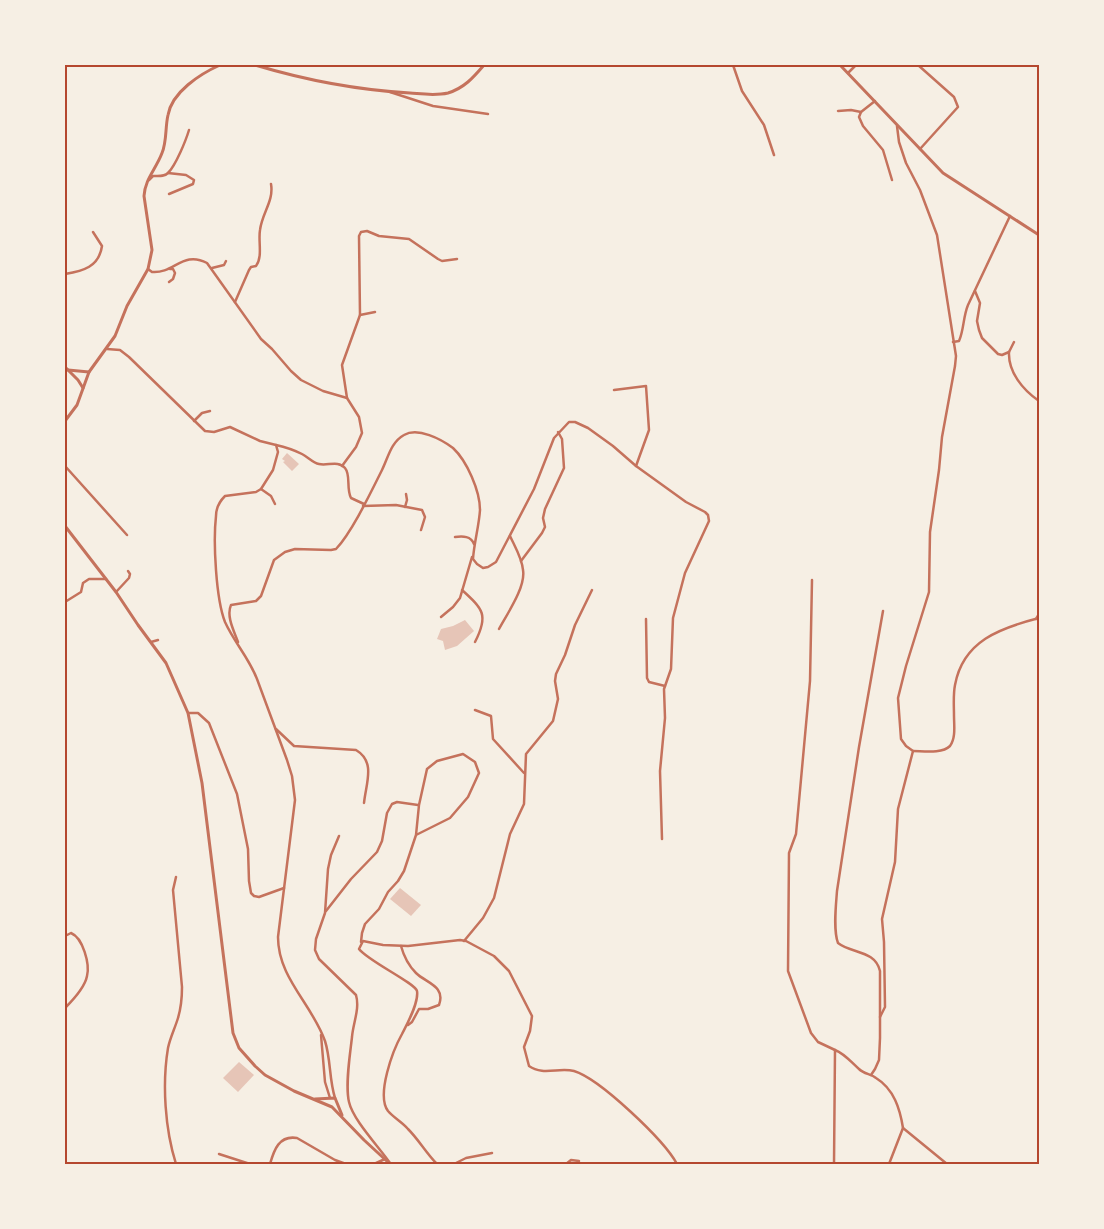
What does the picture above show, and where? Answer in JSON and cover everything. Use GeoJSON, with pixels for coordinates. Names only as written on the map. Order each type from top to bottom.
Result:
{"type":"FeatureCollection","features":[{"type":"Feature","properties":{"kind":"street"},"geometry":{"type":"LineString","coordinates":[[65,420],[77,405],[89,372],[115,336],[127,306],[148,269],[152,250],[144,196],[146,182],[162,154],[165,144],[168,113],[172,103],[206,72],[220,65]]}},
{"type":"Feature","properties":{"kind":"street"},"geometry":{"type":"LineString","coordinates":[[254,65],[317,81],[388,92],[436,95],[449,93],[464,86],[484,65]]}},
{"type":"Feature","properties":{"kind":"street"},"geometry":{"type":"LineString","coordinates":[[733,65],[742,91],[764,125],[774,156]]}},
{"type":"Feature","properties":{"kind":"street"},"geometry":{"type":"LineString","coordinates":[[840,65],[875,100],[942,174],[1039,235]]}},
{"type":"Feature","properties":{"kind":"street"},"geometry":{"type":"LineString","coordinates":[[848,73],[856,65]]}},
{"type":"Feature","properties":{"kind":"street"},"geometry":{"type":"LineString","coordinates":[[918,65],[954,98],[958,107],[920,149]]}},
{"type":"Feature","properties":{"kind":"street"},"geometry":{"type":"LineString","coordinates":[[388,92],[433,106],[488,114]]}},
{"type":"Feature","properties":{"kind":"street"},"geometry":{"type":"LineString","coordinates":[[875,100],[861,112],[859,117],[860,121],[883,150],[892,180]]}},
{"type":"Feature","properties":{"kind":"street"},"geometry":{"type":"LineString","coordinates":[[838,112],[851,110],[861,112]]}},
{"type":"Feature","properties":{"kind":"street"},"geometry":{"type":"LineString","coordinates":[[897,124],[899,142],[906,162],[920,190],[938,236],[955,366],[942,437],[930,532],[929,592],[898,698],[901,739],[906,746],[913,751],[944,750],[950,745],[954,735],[954,686],[963,661],[978,643],[990,635],[1038,619],[1039,614]]}},
{"type":"Feature","properties":{"kind":"street"},"geometry":{"type":"LineString","coordinates":[[146,182],[153,176],[161,177],[168,173],[182,149],[189,130]]}},
{"type":"Feature","properties":{"kind":"street"},"geometry":{"type":"LineString","coordinates":[[168,173],[186,176],[194,180],[193,184],[188,187],[169,194]]}},
{"type":"Feature","properties":{"kind":"street"},"geometry":{"type":"LineString","coordinates":[[235,302],[249,270],[251,267],[256,266],[260,260],[260,230],[264,212],[269,204],[272,193],[271,184]]}},
{"type":"Feature","properties":{"kind":"street"},"geometry":{"type":"LineString","coordinates":[[953,342],[959,341],[961,337],[964,314],[978,280],[1010,216]]}},
{"type":"Feature","properties":{"kind":"street"},"geometry":{"type":"LineString","coordinates":[[342,466],[356,447],[362,433],[359,417],[347,398],[342,364],[360,315],[361,292],[358,266],[359,236],[361,232],[367,231],[380,236],[409,239],[442,261],[457,259]]}},
{"type":"Feature","properties":{"kind":"street"},"geometry":{"type":"LineString","coordinates":[[65,274],[88,269],[93,266],[102,246],[93,232]]}},
{"type":"Feature","properties":{"kind":"street"},"geometry":{"type":"LineString","coordinates":[[148,269],[156,272],[194,258],[207,263],[261,339],[291,371],[311,386],[347,398]]}},
{"type":"Feature","properties":{"kind":"street"},"geometry":{"type":"LineString","coordinates":[[212,268],[224,265],[226,261]]}},
{"type":"Feature","properties":{"kind":"street"},"geometry":{"type":"LineString","coordinates":[[168,268],[173,269],[175,273],[169,282]]}},
{"type":"Feature","properties":{"kind":"street"},"geometry":{"type":"LineString","coordinates":[[975,291],[980,302],[977,321],[982,338],[998,354],[1002,355],[1008,352],[1014,342]]}},
{"type":"Feature","properties":{"kind":"street"},"geometry":{"type":"LineString","coordinates":[[360,315],[376,312]]}},
{"type":"Feature","properties":{"kind":"street"},"geometry":{"type":"LineString","coordinates":[[107,349],[120,350],[129,356],[205,431],[214,432],[230,426],[260,442],[300,453],[315,463],[337,463],[348,473],[348,490],[351,498],[363,505],[405,507],[422,510],[424,522],[421,530]]}},
{"type":"Feature","properties":{"kind":"street"},"geometry":{"type":"LineString","coordinates":[[1008,352],[1016,378],[1039,401]]}},
{"type":"Feature","properties":{"kind":"street"},"geometry":{"type":"LineString","coordinates":[[67,369],[89,372]]}},
{"type":"Feature","properties":{"kind":"street"},"geometry":{"type":"LineString","coordinates":[[67,369],[83,388]]}},
{"type":"Feature","properties":{"kind":"street"},"geometry":{"type":"LineString","coordinates":[[614,390],[646,386],[649,430],[636,466]]}},
{"type":"Feature","properties":{"kind":"street"},"geometry":{"type":"LineString","coordinates":[[194,421],[202,413],[210,410]]}},
{"type":"Feature","properties":{"kind":"street"},"geometry":{"type":"LineString","coordinates":[[473,556],[474,562],[480,567],[492,565],[510,536],[534,489],[558,432],[569,422],[582,425],[606,441],[636,466],[686,502],[705,512],[708,516],[708,521],[682,582],[673,618],[671,669],[665,686],[660,771],[662,838]]}},
{"type":"Feature","properties":{"kind":"street"},"geometry":{"type":"LineString","coordinates":[[238,642],[230,619],[229,607],[231,605],[256,601],[261,596],[274,560],[284,552],[294,549],[336,549],[363,505],[396,440],[410,432],[424,434],[447,444],[453,449],[471,476],[479,503],[480,512],[473,556],[462,590],[454,607],[441,617]]}},
{"type":"Feature","properties":{"kind":"street"},"geometry":{"type":"LineString","coordinates":[[521,561],[545,527],[543,518],[545,509],[564,468],[562,439],[558,432]]}},
{"type":"Feature","properties":{"kind":"street"},"geometry":{"type":"LineString","coordinates":[[276,445],[278,452],[273,470],[261,489],[256,492],[225,496],[221,500],[216,515],[217,570],[221,610],[230,633],[238,642],[251,664],[292,776],[295,800],[278,937],[280,956],[288,976],[310,1010],[321,1033],[326,1048],[331,1085],[342,1116]]}},
{"type":"Feature","properties":{"kind":"street"},"geometry":{"type":"LineString","coordinates":[[65,466],[127,535]]}},
{"type":"Feature","properties":{"kind":"street"},"geometry":{"type":"LineString","coordinates":[[261,489],[271,496],[276,504]]}},
{"type":"Feature","properties":{"kind":"street"},"geometry":{"type":"LineString","coordinates":[[405,507],[406,494]]}},
{"type":"Feature","properties":{"kind":"street"},"geometry":{"type":"LineString","coordinates":[[65,526],[116,592],[166,663],[188,713],[202,783],[235,1038],[242,1052],[265,1075],[294,1091],[332,1107],[391,1164]]}},
{"type":"Feature","properties":{"kind":"street"},"geometry":{"type":"LineString","coordinates":[[499,629],[519,590],[523,576],[521,561],[510,536]]}},
{"type":"Feature","properties":{"kind":"street"},"geometry":{"type":"LineString","coordinates":[[455,537],[468,537],[475,545]]}},
{"type":"Feature","properties":{"kind":"street"},"geometry":{"type":"LineString","coordinates":[[116,592],[129,578],[130,574],[128,571]]}},
{"type":"Feature","properties":{"kind":"street"},"geometry":{"type":"LineString","coordinates":[[65,602],[81,592],[82,583],[89,579],[106,579]]}},
{"type":"Feature","properties":{"kind":"street"},"geometry":{"type":"LineString","coordinates":[[812,580],[810,681],[796,834],[789,853],[788,971],[811,1033],[818,1042],[849,1059],[859,1070],[881,1081],[895,1099],[902,1128],[889,1164]]}},
{"type":"Feature","properties":{"kind":"street"},"geometry":{"type":"LineString","coordinates":[[462,590],[483,614],[483,625],[475,642]]}},
{"type":"Feature","properties":{"kind":"street"},"geometry":{"type":"LineString","coordinates":[[464,941],[483,918],[494,898],[510,834],[524,804],[524,773],[527,751],[553,721],[558,699],[556,674],[565,655],[575,625],[592,590]]}},
{"type":"Feature","properties":{"kind":"street"},"geometry":{"type":"LineString","coordinates":[[870,1075],[879,1060],[881,989],[879,966],[871,957],[838,943],[836,936],[836,907],[859,747],[883,611]]}},
{"type":"Feature","properties":{"kind":"street"},"geometry":{"type":"LineString","coordinates":[[646,619],[647,678],[650,682],[665,686]]}},
{"type":"Feature","properties":{"kind":"street"},"geometry":{"type":"LineString","coordinates":[[151,642],[158,640]]}},
{"type":"Feature","properties":{"kind":"street"},"geometry":{"type":"LineString","coordinates":[[475,710],[490,716],[493,739],[524,773]]}},
{"type":"Feature","properties":{"kind":"street"},"geometry":{"type":"LineString","coordinates":[[188,713],[198,713],[209,723],[237,794],[248,849],[251,893],[259,897],[284,888]]}},
{"type":"Feature","properties":{"kind":"street"},"geometry":{"type":"LineString","coordinates":[[275,728],[294,746],[356,750],[361,753],[366,759],[369,768],[364,803]]}},
{"type":"Feature","properties":{"kind":"street"},"geometry":{"type":"LineString","coordinates":[[880,1017],[884,1007],[882,919],[895,862],[898,809],[913,751]]}},
{"type":"Feature","properties":{"kind":"street"},"geometry":{"type":"LineString","coordinates":[[416,835],[450,818],[465,801],[473,789],[479,773],[475,762],[463,754],[437,761],[427,769],[419,805],[416,835],[404,871],[388,892],[379,909],[366,924],[359,949],[375,963],[408,982],[416,989],[415,1001],[406,1026],[397,1043],[388,1071],[385,1084],[385,1105],[389,1112],[407,1127],[437,1164]]}},
{"type":"Feature","properties":{"kind":"street"},"geometry":{"type":"LineString","coordinates":[[325,913],[351,879],[377,852],[382,841],[387,813],[392,804],[397,802],[419,805]]}},
{"type":"Feature","properties":{"kind":"street"},"geometry":{"type":"LineString","coordinates":[[339,836],[331,855],[326,878],[325,913],[316,939],[316,954],[354,992],[357,998],[357,1013],[353,1024],[350,1058],[348,1101],[355,1116],[391,1164]]}},
{"type":"Feature","properties":{"kind":"street"},"geometry":{"type":"LineString","coordinates":[[176,877],[173,890],[182,1000],[168,1047],[165,1089],[169,1140],[176,1164]]}},
{"type":"Feature","properties":{"kind":"street"},"geometry":{"type":"LineString","coordinates":[[65,936],[72,933],[80,940],[87,970],[84,984],[65,1008]]}},
{"type":"Feature","properties":{"kind":"street"},"geometry":{"type":"LineString","coordinates":[[361,942],[365,940],[382,945],[401,946],[464,941],[494,956],[509,971],[528,1006],[532,1021],[524,1047],[529,1066],[539,1070],[570,1070],[588,1078],[646,1126],[671,1154],[676,1164]]}},
{"type":"Feature","properties":{"kind":"street"},"geometry":{"type":"LineString","coordinates":[[401,946],[407,963],[423,980],[431,982],[437,988],[440,999],[438,1005],[428,1009],[419,1009],[412,1022],[406,1026]]}},
{"type":"Feature","properties":{"kind":"street"},"geometry":{"type":"LineString","coordinates":[[321,1033],[325,1082],[332,1107]]}},
{"type":"Feature","properties":{"kind":"street"},"geometry":{"type":"LineString","coordinates":[[834,1164],[835,1050]]}},
{"type":"Feature","properties":{"kind":"street"},"geometry":{"type":"LineString","coordinates":[[312,1099],[330,1100],[335,1098]]}},
{"type":"Feature","properties":{"kind":"street"},"geometry":{"type":"LineString","coordinates":[[332,1107],[338,1105]]}},
{"type":"Feature","properties":{"kind":"street"},"geometry":{"type":"LineString","coordinates":[[902,1128],[947,1164]]}},
{"type":"Feature","properties":{"kind":"street"},"geometry":{"type":"LineString","coordinates":[[270,1164],[276,1146],[290,1137],[297,1138],[335,1160],[346,1164]]}},
{"type":"Feature","properties":{"kind":"street"},"geometry":{"type":"LineString","coordinates":[[454,1164],[466,1158],[492,1153]]}},
{"type":"Feature","properties":{"kind":"street"},"geometry":{"type":"LineString","coordinates":[[219,1154],[250,1164]]}},
{"type":"Feature","properties":{"kind":"street"},"geometry":{"type":"LineString","coordinates":[[374,1164],[385,1159]]}},
{"type":"Feature","properties":{"kind":"street"},"geometry":{"type":"LineString","coordinates":[[566,1164],[571,1160],[579,1160]]}},
{"type":"Feature","properties":{"kind":"building"},"geometry":{"type":"Polygon","coordinates":[[[287,453],[299,464],[292,471],[282,459],[287,453]]]}},
{"type":"Feature","properties":{"kind":"building"},"geometry":{"type":"Polygon","coordinates":[[[465,620],[474,631],[457,646],[445,650],[443,641],[437,639],[441,629],[465,620]]]}},
{"type":"Feature","properties":{"kind":"building"},"geometry":{"type":"Polygon","coordinates":[[[400,888],[421,905],[411,916],[390,899],[400,888]]]}},
{"type":"Feature","properties":{"kind":"building"},"geometry":{"type":"Polygon","coordinates":[[[239,1062],[254,1075],[238,1092],[223,1078],[239,1062]]]}}]}
